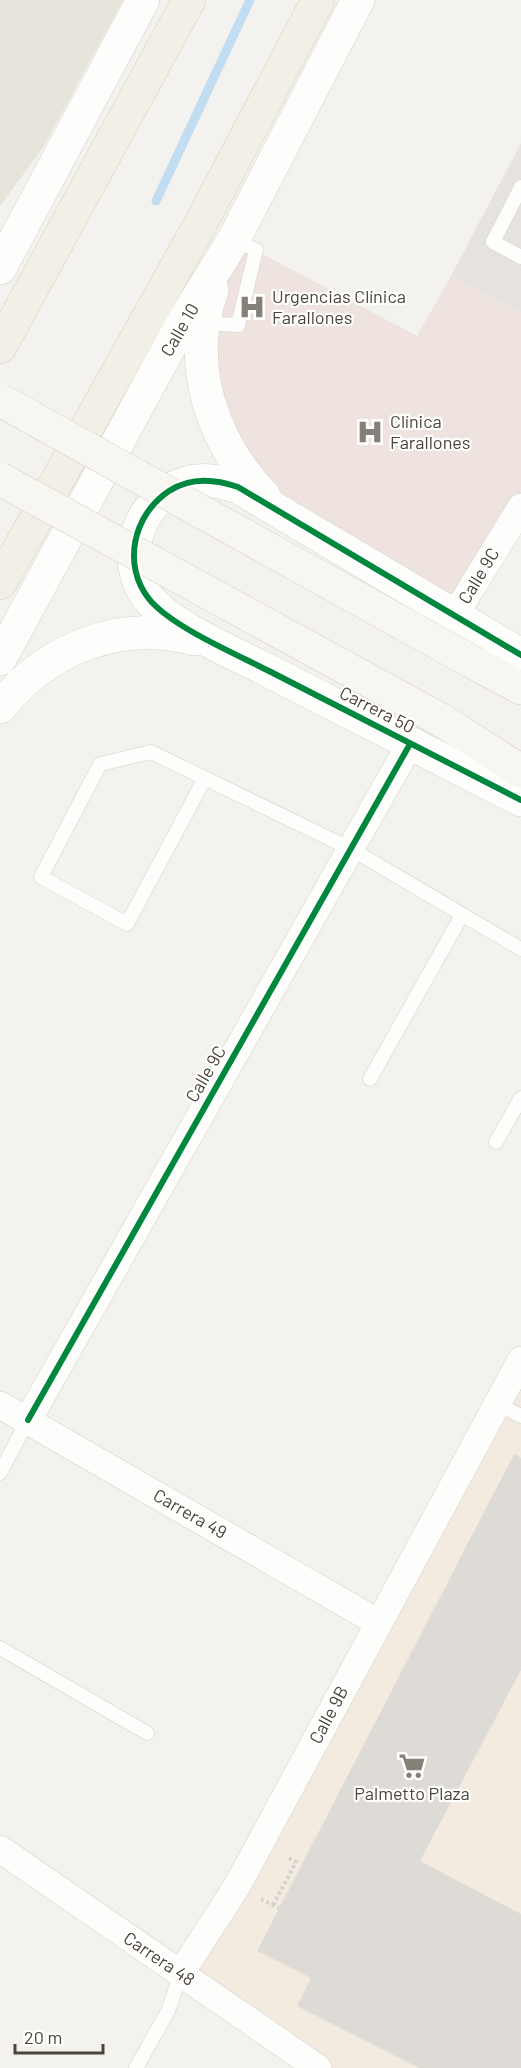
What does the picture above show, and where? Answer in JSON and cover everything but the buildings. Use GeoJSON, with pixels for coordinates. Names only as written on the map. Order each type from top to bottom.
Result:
{"type":"FeatureCollection","features":[{"type":"Feature","properties":{"kind":"main road"},"geometry":{"type":"LineString","coordinates":[[0,347],[189,0]]}},
{"type":"Feature","properties":{"kind":"main road","name":"Calle 10"},"geometry":{"type":"LineString","coordinates":[[0,583],[201,223],[318,0]]}},
{"type":"Feature","properties":{"kind":"main road"},"geometry":{"type":"LineString","coordinates":[[0,400],[521,687]]}},
{"type":"Feature","properties":{"kind":"main road","name":"Carrera 50"},"geometry":{"type":"LineString","coordinates":[[0,479],[441,720],[521,771]]}},
{"type":"Feature","properties":{"kind":"street"},"geometry":{"type":"LineString","coordinates":[[0,268],[143,0]]}},
{"type":"Feature","properties":{"kind":"street"},"geometry":{"type":"LineString","coordinates":[[287,514],[268,499],[236,463],[214,421],[194,322],[211,294],[234,239],[358,0]]}},
{"type":"Feature","properties":{"kind":"street"},"geometry":{"type":"LineString","coordinates":[[0,237],[21,219],[42,192]]}},
{"type":"Feature","properties":{"kind":"street","name":"Calle 10"},"geometry":{"type":"LineString","coordinates":[[0,659],[194,322]]}},
{"type":"Feature","properties":{"kind":"street"},"geometry":{"type":"LineString","coordinates":[[219,646],[160,611],[139,583],[134,548],[137,531],[145,515],[156,501],[170,490],[186,483],[204,480],[221,481],[238,487],[287,514],[521,655]]}},
{"type":"Feature","properties":{"kind":"street","name":"Calle 9C"},"geometry":{"type":"LineString","coordinates":[[455,615],[521,507]]}},
{"type":"Feature","properties":{"kind":"street"},"geometry":{"type":"LineString","coordinates":[[0,707],[36,671],[70,649],[88,642],[143,632],[165,632],[219,646]]}},
{"type":"Feature","properties":{"kind":"street","name":"Carrera 50"},"geometry":{"type":"LineString","coordinates":[[219,646],[521,801]]}},
{"type":"Feature","properties":{"kind":"street","name":"Calle 9C"},"geometry":{"type":"LineString","coordinates":[[28,1420],[410,744]]}},
{"type":"Feature","properties":{"kind":"street","name":"Calle 9B"},"geometry":{"type":"LineString","coordinates":[[181,1973],[237,1886],[497,1404],[519,1369]]}},
{"type":"Feature","properties":{"kind":"street","name":"Carrera 49"},"geometry":{"type":"LineString","coordinates":[[0,1405],[379,1623]]}},
{"type":"Feature","properties":{"kind":"street","name":"Carrera 48"},"geometry":{"type":"LineString","coordinates":[[0,1849],[318,2068]]}},
{"type":"Feature","properties":{"kind":"lane"},"geometry":{"type":"LineString","coordinates":[[521,187],[493,242],[521,256]]}},
{"type":"Feature","properties":{"kind":"lane"},"geometry":{"type":"LineString","coordinates":[[206,778],[128,924],[41,877],[100,764],[151,752],[206,778],[351,849],[521,949]]}},
{"type":"Feature","properties":{"kind":"lane"},"geometry":{"type":"LineString","coordinates":[[370,1079],[462,915]]}},
{"type":"Feature","properties":{"kind":"lane"},"geometry":{"type":"LineString","coordinates":[[496,1142],[521,1098]]}},
{"type":"Feature","properties":{"kind":"lane"},"geometry":{"type":"LineString","coordinates":[[497,1404],[521,1416]]}},
{"type":"Feature","properties":{"kind":"lane"},"geometry":{"type":"LineString","coordinates":[[0,1473],[28,1420]]}},
{"type":"Feature","properties":{"kind":"lane"},"geometry":{"type":"LineString","coordinates":[[0,1648],[147,1733]]}},
{"type":"Feature","properties":{"kind":"lane","name":"Calle 9B"},"geometry":{"type":"LineString","coordinates":[[136,2068],[168,2011],[181,1973]]}},
{"type":"Feature","properties":{"kind":"path"},"geometry":{"type":"LineString","coordinates":[[273,1905],[296,1862],[287,1857]]}},
{"type":"Feature","properties":{"kind":"path"},"geometry":{"type":"LineString","coordinates":[[265,1900],[279,1908]]}},
{"type":"Feature","properties":{"kind":"shaded area"},"geometry":{"type":"Polygon","coordinates":[[[0,0],[123,0],[44,146],[0,206],[0,0]]]}},
{"type":"Feature","properties":{"kind":"shaded area"},"geometry":{"type":"Polygon","coordinates":[[[521,143],[521,313],[451,276],[521,143]]]}},
{"type":"Feature","properties":{"kind":"shaded area","name":"Clínica Farallones"},"geometry":{"type":"Polygon","coordinates":[[[234,239],[417,336],[451,276],[521,313],[521,507],[455,615],[287,514],[204,380],[234,239]]]}},
{"type":"Feature","properties":{"kind":"shaded area"},"geometry":{"type":"Polygon","coordinates":[[[521,1360],[521,2068],[318,2068],[181,1973],[521,1360]]]}},
{"type":"Feature","properties":{"kind":"waterway"},"geometry":{"type":"LineString","coordinates":[[156,201],[250,0]]}},
{"type":"Feature","properties":{"kind":"cycle path"},"geometry":{"type":"LineString","coordinates":[[521,655],[238,487],[212,481],[194,481],[177,486],[157,501],[147,513],[135,541],[134,556],[141,586],[149,599],[173,620],[188,630],[521,800]]}},
{"type":"Feature","properties":{"kind":"cycle path"},"geometry":{"type":"LineString","coordinates":[[28,1420],[410,744]]}},
{"type":"Feature","properties":{"kind":"place","name":"Urgencias Clínica Farallones"},"geometry":{"type":"Point","coordinates":[252,307]}},
{"type":"Feature","properties":{"kind":"place","name":"Clínica Farallones"},"geometry":{"type":"Point","coordinates":[370,432]}},
{"type":"Feature","properties":{"kind":"place","name":"Palmetto Plaza"},"geometry":{"type":"Point","coordinates":[412,1766]}}]}
